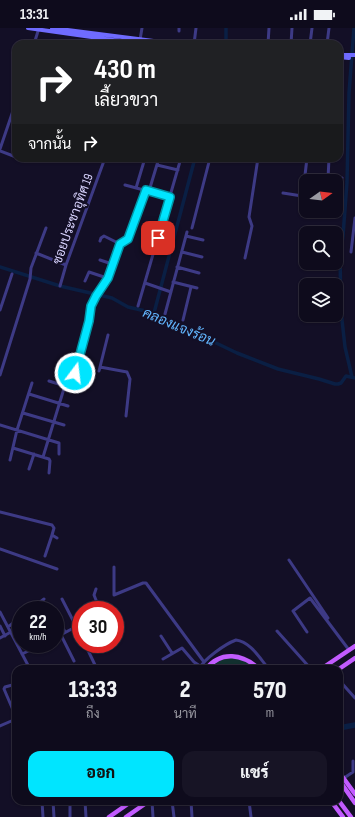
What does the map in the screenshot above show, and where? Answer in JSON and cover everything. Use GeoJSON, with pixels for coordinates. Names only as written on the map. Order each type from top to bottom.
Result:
{"type":"FeatureCollection","features":[{"type":"Feature","properties":{"kind":"main road"},"geometry":{"type":"LineString","coordinates":[[28,28],[80,32]]}},
{"type":"Feature","properties":{"kind":"main road"},"geometry":{"type":"LineString","coordinates":[[52,28],[124,40]]}},
{"type":"Feature","properties":{"kind":"main road"},"geometry":{"type":"LineString","coordinates":[[328,665],[355,646]]}},
{"type":"Feature","properties":{"kind":"main road"},"geometry":{"type":"LineString","coordinates":[[209,665],[220,658],[233,656],[244,658],[254,665]]}},
{"type":"Feature","properties":{"kind":"main road"},"geometry":{"type":"LineString","coordinates":[[343,666],[355,658]]}},
{"type":"Feature","properties":{"kind":"main road"},"geometry":{"type":"LineString","coordinates":[[343,780],[355,794]]}},
{"type":"Feature","properties":{"kind":"main road"},"geometry":{"type":"LineString","coordinates":[[343,781],[355,803]]}},
{"type":"Feature","properties":{"kind":"main road"},"geometry":{"type":"LineString","coordinates":[[109,817],[126,805]]}},
{"type":"Feature","properties":{"kind":"main road"},"geometry":{"type":"LineString","coordinates":[[126,817],[134,814],[146,805]]}},
{"type":"Feature","properties":{"kind":"main road"},"geometry":{"type":"LineString","coordinates":[[334,805],[343,817]]}},
{"type":"Feature","properties":{"kind":"main road"},"geometry":{"type":"LineString","coordinates":[[343,805],[352,817]]}},
{"type":"Feature","properties":{"kind":"street"},"geometry":{"type":"LineString","coordinates":[[141,40],[142,28]]}},
{"type":"Feature","properties":{"kind":"street"},"geometry":{"type":"LineString","coordinates":[[194,40],[196,28]]}},
{"type":"Feature","properties":{"kind":"street"},"geometry":{"type":"LineString","coordinates":[[268,40],[269,28]]}},
{"type":"Feature","properties":{"kind":"street"},"geometry":{"type":"LineString","coordinates":[[291,40],[292,28]]}},
{"type":"Feature","properties":{"kind":"street"},"geometry":{"type":"LineString","coordinates":[[310,40],[312,28]]}},
{"type":"Feature","properties":{"kind":"street"},"geometry":{"type":"LineString","coordinates":[[328,40],[330,28]]}},
{"type":"Feature","properties":{"kind":"street"},"geometry":{"type":"LineString","coordinates":[[35,40],[39,29]]}},
{"type":"Feature","properties":{"kind":"street"},"geometry":{"type":"LineString","coordinates":[[12,114],[0,150],[12,155]]}},
{"type":"Feature","properties":{"kind":"street","name":"ซอยประชาอุทิศ 19"},"geometry":{"type":"LineString","coordinates":[[60,286],[66,265],[104,162]]}},
{"type":"Feature","properties":{"kind":"street"},"geometry":{"type":"LineString","coordinates":[[136,188],[144,162]]}},
{"type":"Feature","properties":{"kind":"street"},"geometry":{"type":"LineString","coordinates":[[75,373],[89,321],[91,306],[108,278],[120,244],[128,239],[148,191],[158,162]]}},
{"type":"Feature","properties":{"kind":"street"},"geometry":{"type":"LineString","coordinates":[[138,306],[180,162]]}},
{"type":"Feature","properties":{"kind":"street"},"geometry":{"type":"LineString","coordinates":[[192,228],[209,162]]}},
{"type":"Feature","properties":{"kind":"street"},"geometry":{"type":"LineString","coordinates":[[245,258],[252,226],[249,217],[257,162]]}},
{"type":"Feature","properties":{"kind":"street"},"geometry":{"type":"LineString","coordinates":[[305,174],[306,162]]}},
{"type":"Feature","properties":{"kind":"street"},"geometry":{"type":"LineString","coordinates":[[329,162],[329,174]]}},
{"type":"Feature","properties":{"kind":"street"},"geometry":{"type":"LineString","coordinates":[[157,165],[178,170]]}},
{"type":"Feature","properties":{"kind":"street"},"geometry":{"type":"LineString","coordinates":[[125,185],[170,197]]}},
{"type":"Feature","properties":{"kind":"street"},"geometry":{"type":"LineString","coordinates":[[283,193],[299,196]]}},
{"type":"Feature","properties":{"kind":"street"},"geometry":{"type":"LineString","coordinates":[[351,252],[354,237],[355,218]]}},
{"type":"Feature","properties":{"kind":"street"},"geometry":{"type":"LineString","coordinates":[[0,375],[30,279],[31,268],[46,228]]}},
{"type":"Feature","properties":{"kind":"street"},"geometry":{"type":"LineString","coordinates":[[165,314],[186,234],[203,240]]}},
{"type":"Feature","properties":{"kind":"street"},"geometry":{"type":"LineString","coordinates":[[100,241],[104,236],[120,244]]}},
{"type":"Feature","properties":{"kind":"street"},"geometry":{"type":"LineString","coordinates":[[143,248],[154,252]]}},
{"type":"Feature","properties":{"kind":"street"},"geometry":{"type":"LineString","coordinates":[[182,252],[202,257]]}},
{"type":"Feature","properties":{"kind":"street"},"geometry":{"type":"LineString","coordinates":[[36,253],[66,265]]}},
{"type":"Feature","properties":{"kind":"street"},"geometry":{"type":"LineString","coordinates":[[100,260],[112,264]]}},
{"type":"Feature","properties":{"kind":"street"},"geometry":{"type":"LineString","coordinates":[[177,267],[199,274]]}},
{"type":"Feature","properties":{"kind":"street"},"geometry":{"type":"LineString","coordinates":[[85,281],[88,273],[90,272],[108,278]]}},
{"type":"Feature","properties":{"kind":"street"},"geometry":{"type":"LineString","coordinates":[[0,310],[12,274]]}},
{"type":"Feature","properties":{"kind":"street"},"geometry":{"type":"LineString","coordinates":[[173,282],[197,288]]}},
{"type":"Feature","properties":{"kind":"street"},"geometry":{"type":"LineString","coordinates":[[145,283],[171,292]]}},
{"type":"Feature","properties":{"kind":"street"},"geometry":{"type":"LineString","coordinates":[[183,320],[192,287]]}},
{"type":"Feature","properties":{"kind":"street"},"geometry":{"type":"LineString","coordinates":[[108,335],[100,369],[127,372],[129,374],[130,379],[126,416]]}},
{"type":"Feature","properties":{"kind":"street"},"geometry":{"type":"LineString","coordinates":[[49,382],[65,386]]}},
{"type":"Feature","properties":{"kind":"street"},"geometry":{"type":"LineString","coordinates":[[43,457],[66,382]]}},
{"type":"Feature","properties":{"kind":"street"},"geometry":{"type":"LineString","coordinates":[[10,460],[17,430],[32,383]]}},
{"type":"Feature","properties":{"kind":"street"},"geometry":{"type":"LineString","coordinates":[[29,394],[68,406]]}},
{"type":"Feature","properties":{"kind":"street"},"geometry":{"type":"LineString","coordinates":[[23,413],[64,425]]}},
{"type":"Feature","properties":{"kind":"street"},"geometry":{"type":"LineString","coordinates":[[0,425],[59,442],[59,454]]}},
{"type":"Feature","properties":{"kind":"street"},"geometry":{"type":"LineString","coordinates":[[13,448],[50,460],[49,474]]}},
{"type":"Feature","properties":{"kind":"street"},"geometry":{"type":"LineString","coordinates":[[29,469],[34,454]]}},
{"type":"Feature","properties":{"kind":"street"},"geometry":{"type":"LineString","coordinates":[[0,512],[52,525],[54,528],[45,556]]}},
{"type":"Feature","properties":{"kind":"street"},"geometry":{"type":"LineString","coordinates":[[52,535],[57,538]]}},
{"type":"Feature","properties":{"kind":"street"},"geometry":{"type":"LineString","coordinates":[[0,548],[57,569]]}},
{"type":"Feature","properties":{"kind":"street"},"geometry":{"type":"LineString","coordinates":[[289,560],[349,650]]}},
{"type":"Feature","properties":{"kind":"street"},"geometry":{"type":"LineString","coordinates":[[114,567],[114,595],[146,583],[204,662]]}},
{"type":"Feature","properties":{"kind":"street"},"geometry":{"type":"LineString","coordinates":[[96,589],[94,594],[97,601]]}},
{"type":"Feature","properties":{"kind":"street"},"geometry":{"type":"LineString","coordinates":[[307,632],[293,611],[310,598],[349,650]]}},
{"type":"Feature","properties":{"kind":"street"},"geometry":{"type":"LineString","coordinates":[[62,599],[72,618]]}},
{"type":"Feature","properties":{"kind":"street"},"geometry":{"type":"LineString","coordinates":[[0,612],[11,632],[0,638]]}},
{"type":"Feature","properties":{"kind":"street"},"geometry":{"type":"LineString","coordinates":[[8,627],[12,624]]}},
{"type":"Feature","properties":{"kind":"street"},"geometry":{"type":"LineString","coordinates":[[0,626],[5,636]]}},
{"type":"Feature","properties":{"kind":"street"},"geometry":{"type":"LineString","coordinates":[[65,632],[72,628]]}},
{"type":"Feature","properties":{"kind":"street"},"geometry":{"type":"LineString","coordinates":[[277,631],[307,665]]}},
{"type":"Feature","properties":{"kind":"street"},"geometry":{"type":"LineString","coordinates":[[161,636],[172,653]]}},
{"type":"Feature","properties":{"kind":"street"},"geometry":{"type":"LineString","coordinates":[[200,665],[227,644],[239,640],[252,648],[267,665]]}},
{"type":"Feature","properties":{"kind":"street"},"geometry":{"type":"LineString","coordinates":[[64,641],[74,661]]}},
{"type":"Feature","properties":{"kind":"street"},"geometry":{"type":"LineString","coordinates":[[163,659],[182,648],[196,665]]}},
{"type":"Feature","properties":{"kind":"street"},"geometry":{"type":"LineString","coordinates":[[89,653],[95,665]]}},
{"type":"Feature","properties":{"kind":"street"},"geometry":{"type":"LineString","coordinates":[[22,654],[28,665]]}},
{"type":"Feature","properties":{"kind":"street"},"geometry":{"type":"LineString","coordinates":[[343,684],[355,698]]}},
{"type":"Feature","properties":{"kind":"street"},"geometry":{"type":"LineString","coordinates":[[12,685],[4,689],[12,708]]}},
{"type":"Feature","properties":{"kind":"street"},"geometry":{"type":"LineString","coordinates":[[0,726],[12,720]]}},
{"type":"Feature","properties":{"kind":"street"},"geometry":{"type":"LineString","coordinates":[[343,778],[353,772],[353,761]]}},
{"type":"Feature","properties":{"kind":"street"},"geometry":{"type":"LineString","coordinates":[[42,805],[43,817]]}},
{"type":"Feature","properties":{"kind":"street"},"geometry":{"type":"LineString","coordinates":[[53,805],[54,817]]}},
{"type":"Feature","properties":{"kind":"street"},"geometry":{"type":"LineString","coordinates":[[70,805],[70,817]]}},
{"type":"Feature","properties":{"kind":"street"},"geometry":{"type":"LineString","coordinates":[[86,805],[86,817]]}},
{"type":"Feature","properties":{"kind":"street"},"geometry":{"type":"LineString","coordinates":[[152,805],[153,817]]}},
{"type":"Feature","properties":{"kind":"street"},"geometry":{"type":"LineString","coordinates":[[172,805],[174,817]]}},
{"type":"Feature","properties":{"kind":"street"},"geometry":{"type":"LineString","coordinates":[[191,805],[192,817]]}},
{"type":"Feature","properties":{"kind":"street"},"geometry":{"type":"LineString","coordinates":[[249,805],[251,817]]}},
{"type":"Feature","properties":{"kind":"green space"},"geometry":{"type":"Polygon","coordinates":[[[239,656],[253,665],[210,665],[219,657],[239,656]]]}},
{"type":"Feature","properties":{"kind":"waterway"},"geometry":{"type":"LineString","coordinates":[[226,28],[226,40]]}},
{"type":"Feature","properties":{"kind":"waterway"},"geometry":{"type":"LineString","coordinates":[[352,377],[345,347],[341,311],[340,256],[347,182],[349,93],[354,28]]}},
{"type":"Feature","properties":{"kind":"waterway"},"geometry":{"type":"LineString","coordinates":[[154,313],[194,162]]}},
{"type":"Feature","properties":{"kind":"waterway","name":"คลองแจงร้อน"},"geometry":{"type":"LineString","coordinates":[[0,267],[60,286],[112,298],[128,307],[154,313],[168,324],[181,328],[197,337],[214,342],[278,369],[335,384],[341,383],[346,376],[355,378]]}},
{"type":"Feature","properties":{"kind":"waterway","name":"คลองแจงร้อน"},"geometry":{"type":"LineString","coordinates":[[343,727],[355,725]]}},
{"type":"Feature","properties":{"kind":"route"},"geometry":{"type":"LineString","coordinates":[[75,373],[89,321],[91,306],[108,278],[120,244],[128,239],[146,190],[170,197],[158,238]]}}]}
